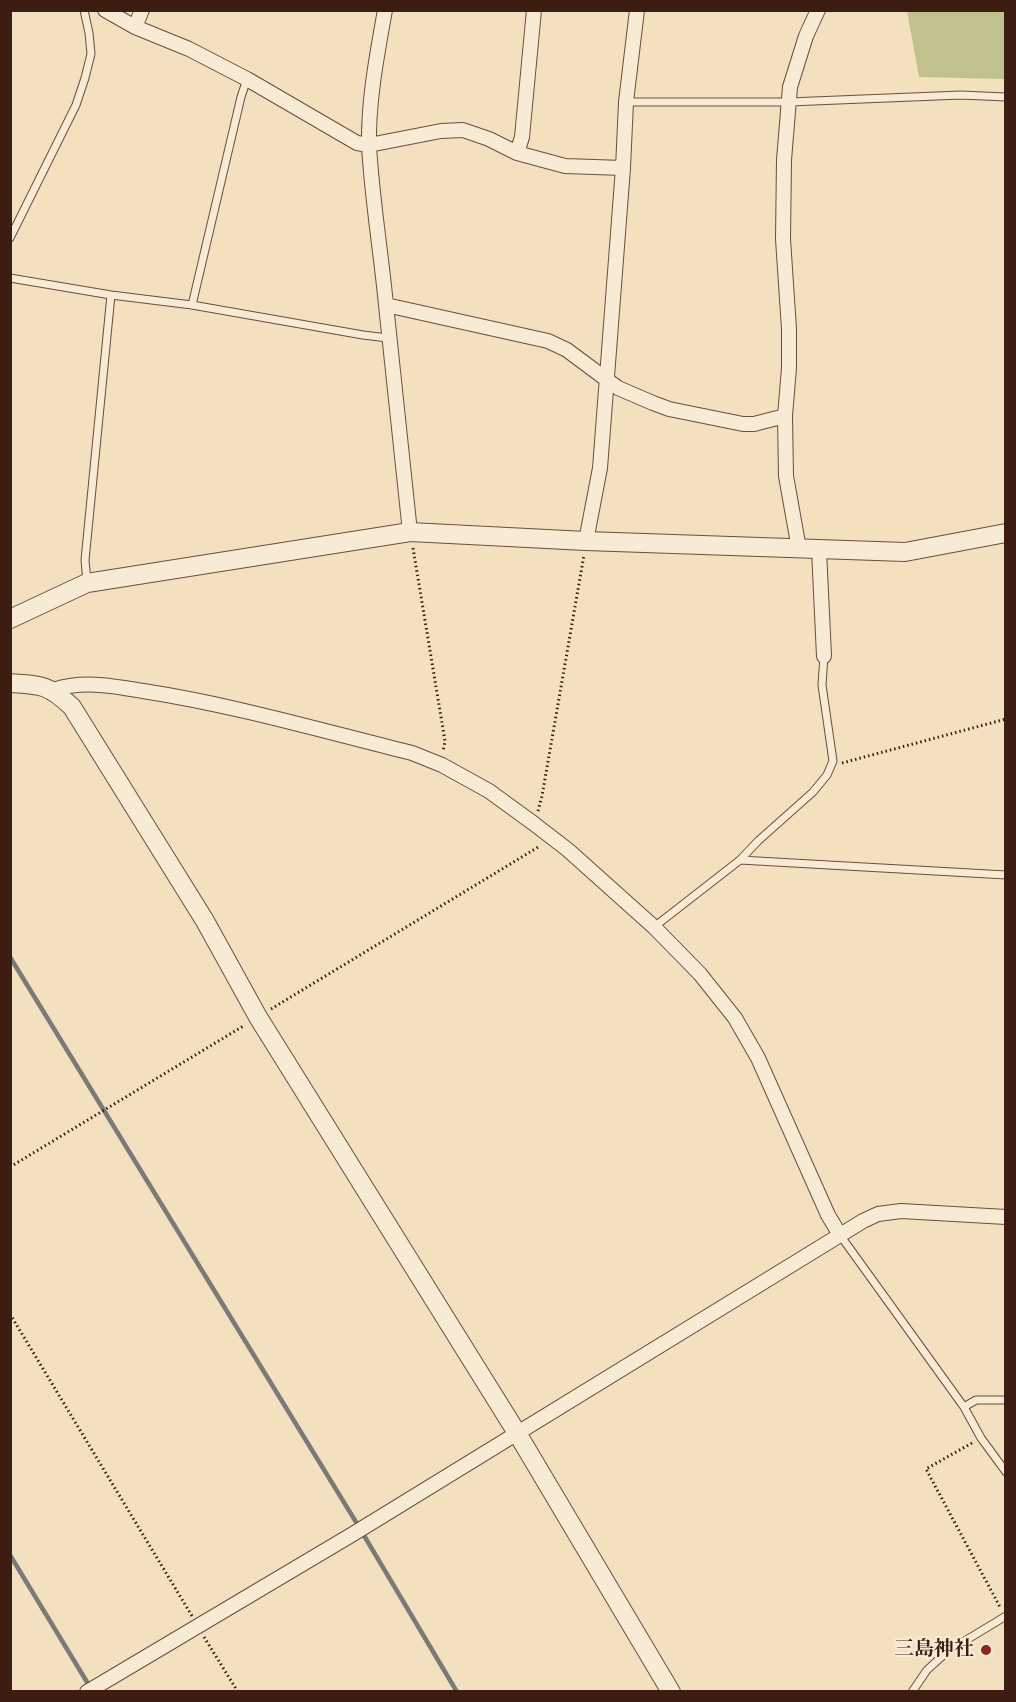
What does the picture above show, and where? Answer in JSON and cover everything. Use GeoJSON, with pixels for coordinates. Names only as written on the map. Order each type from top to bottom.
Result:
{"type":"FeatureCollection","features":[{"type":"Feature","properties":{"kind":"street"},"geometry":{"type":"LineString","coordinates":[[105,10],[135,27],[189,49],[247,79],[357,143],[369,145],[441,131],[463,130],[489,139],[517,153],[565,166],[623,168]]}},
{"type":"Feature","properties":{"kind":"street"},"geometry":{"type":"LineString","coordinates":[[135,27],[142,10]]}},
{"type":"Feature","properties":{"kind":"street"},"geometry":{"type":"LineString","coordinates":[[386,10],[376,59],[369,145],[410,532]]}},
{"type":"Feature","properties":{"kind":"street"},"geometry":{"type":"LineString","coordinates":[[517,153],[522,136],[534,10]]}},
{"type":"Feature","properties":{"kind":"street"},"geometry":{"type":"LineString","coordinates":[[586,541],[600,468],[626,102],[637,10]]}},
{"type":"Feature","properties":{"kind":"street"},"geometry":{"type":"LineString","coordinates":[[799,549],[786,476],[785,416],[789,329],[783,239],[784,160],[790,87],[806,36],[818,10]]}},
{"type":"Feature","properties":{"kind":"street"},"geometry":{"type":"LineString","coordinates":[[386,305],[548,341],[567,350],[618,388],[669,409],[743,424],[754,424],[785,416]]}},
{"type":"Feature","properties":{"kind":"street"},"geometry":{"type":"LineString","coordinates":[[10,619],[87,582],[410,532],[586,541],[905,552],[1005,532]]}},
{"type":"Feature","properties":{"kind":"street"},"geometry":{"type":"LineString","coordinates":[[819,550],[824,656]]}},
{"type":"Feature","properties":{"kind":"street"},"geometry":{"type":"LineString","coordinates":[[10,683],[41,685],[53,690],[72,707],[206,921],[258,1017],[517,1432],[671,1692]]}},
{"type":"Feature","properties":{"kind":"street"},"geometry":{"type":"LineString","coordinates":[[53,690],[66,686],[98,684],[181,697],[412,753],[442,765],[489,791],[534,823],[654,927],[700,974],[735,1018],[758,1058],[828,1215],[840,1235]]}},
{"type":"Feature","properties":{"kind":"street"},"geometry":{"type":"LineString","coordinates":[[87,1692],[353,1534],[840,1235],[878,1214],[902,1211],[1005,1217]]}},
{"type":"Feature","properties":{"kind":"lane"},"geometry":{"type":"LineString","coordinates":[[10,238],[76,105],[85,78],[91,54],[84,10]]}},
{"type":"Feature","properties":{"kind":"lane"},"geometry":{"type":"LineString","coordinates":[[192,305],[247,79]]}},
{"type":"Feature","properties":{"kind":"lane"},"geometry":{"type":"LineString","coordinates":[[626,102],[789,102],[961,95],[1005,97]]}},
{"type":"Feature","properties":{"kind":"lane"},"geometry":{"type":"LineString","coordinates":[[10,278],[111,295],[192,305],[388,338]]}},
{"type":"Feature","properties":{"kind":"lane"},"geometry":{"type":"LineString","coordinates":[[87,582],[85,560],[111,295]]}},
{"type":"Feature","properties":{"kind":"lane"},"geometry":{"type":"LineString","coordinates":[[654,927],[740,860],[813,792],[827,775],[833,761],[822,685],[824,656]]}},
{"type":"Feature","properties":{"kind":"lane"},"geometry":{"type":"LineString","coordinates":[[740,860],[1005,876]]}},
{"type":"Feature","properties":{"kind":"lane"},"geometry":{"type":"LineString","coordinates":[[840,1235],[964,1407],[981,1438],[1005,1473]]}},
{"type":"Feature","properties":{"kind":"lane"},"geometry":{"type":"LineString","coordinates":[[964,1407],[975,1400],[1005,1400]]}},
{"type":"Feature","properties":{"kind":"lane"},"geometry":{"type":"LineString","coordinates":[[912,1692],[927,1670],[948,1651],[1005,1616]]}},
{"type":"Feature","properties":{"kind":"path"},"geometry":{"type":"LineString","coordinates":[[410,532],[445,741],[442,765]]}},
{"type":"Feature","properties":{"kind":"path"},"geometry":{"type":"LineString","coordinates":[[534,823],[542,796],[586,541]]}},
{"type":"Feature","properties":{"kind":"path"},"geometry":{"type":"LineString","coordinates":[[831,765],[1005,719]]}},
{"type":"Feature","properties":{"kind":"path"},"geometry":{"type":"LineString","coordinates":[[10,1167],[536,849],[550,837]]}},
{"type":"Feature","properties":{"kind":"path"},"geometry":{"type":"LineString","coordinates":[[10,1314],[238,1692]]}},
{"type":"Feature","properties":{"kind":"path"},"geometry":{"type":"LineString","coordinates":[[981,1438],[926,1469],[1005,1616]]}},
{"type":"Feature","properties":{"kind":"green space"},"geometry":{"type":"Polygon","coordinates":[[[907,11],[1005,11],[1005,79],[919,77],[907,11]]]}},
{"type":"Feature","properties":{"kind":"waterway"},"geometry":{"type":"LineString","coordinates":[[10,957],[356,1522],[457,1692]]}},
{"type":"Feature","properties":{"kind":"waterway"},"geometry":{"type":"LineString","coordinates":[[10,1555],[90,1687]]}},
{"type":"Feature","properties":{"kind":"place","name":"三島神社"},"geometry":{"type":"Point","coordinates":[986,1650]}}]}
